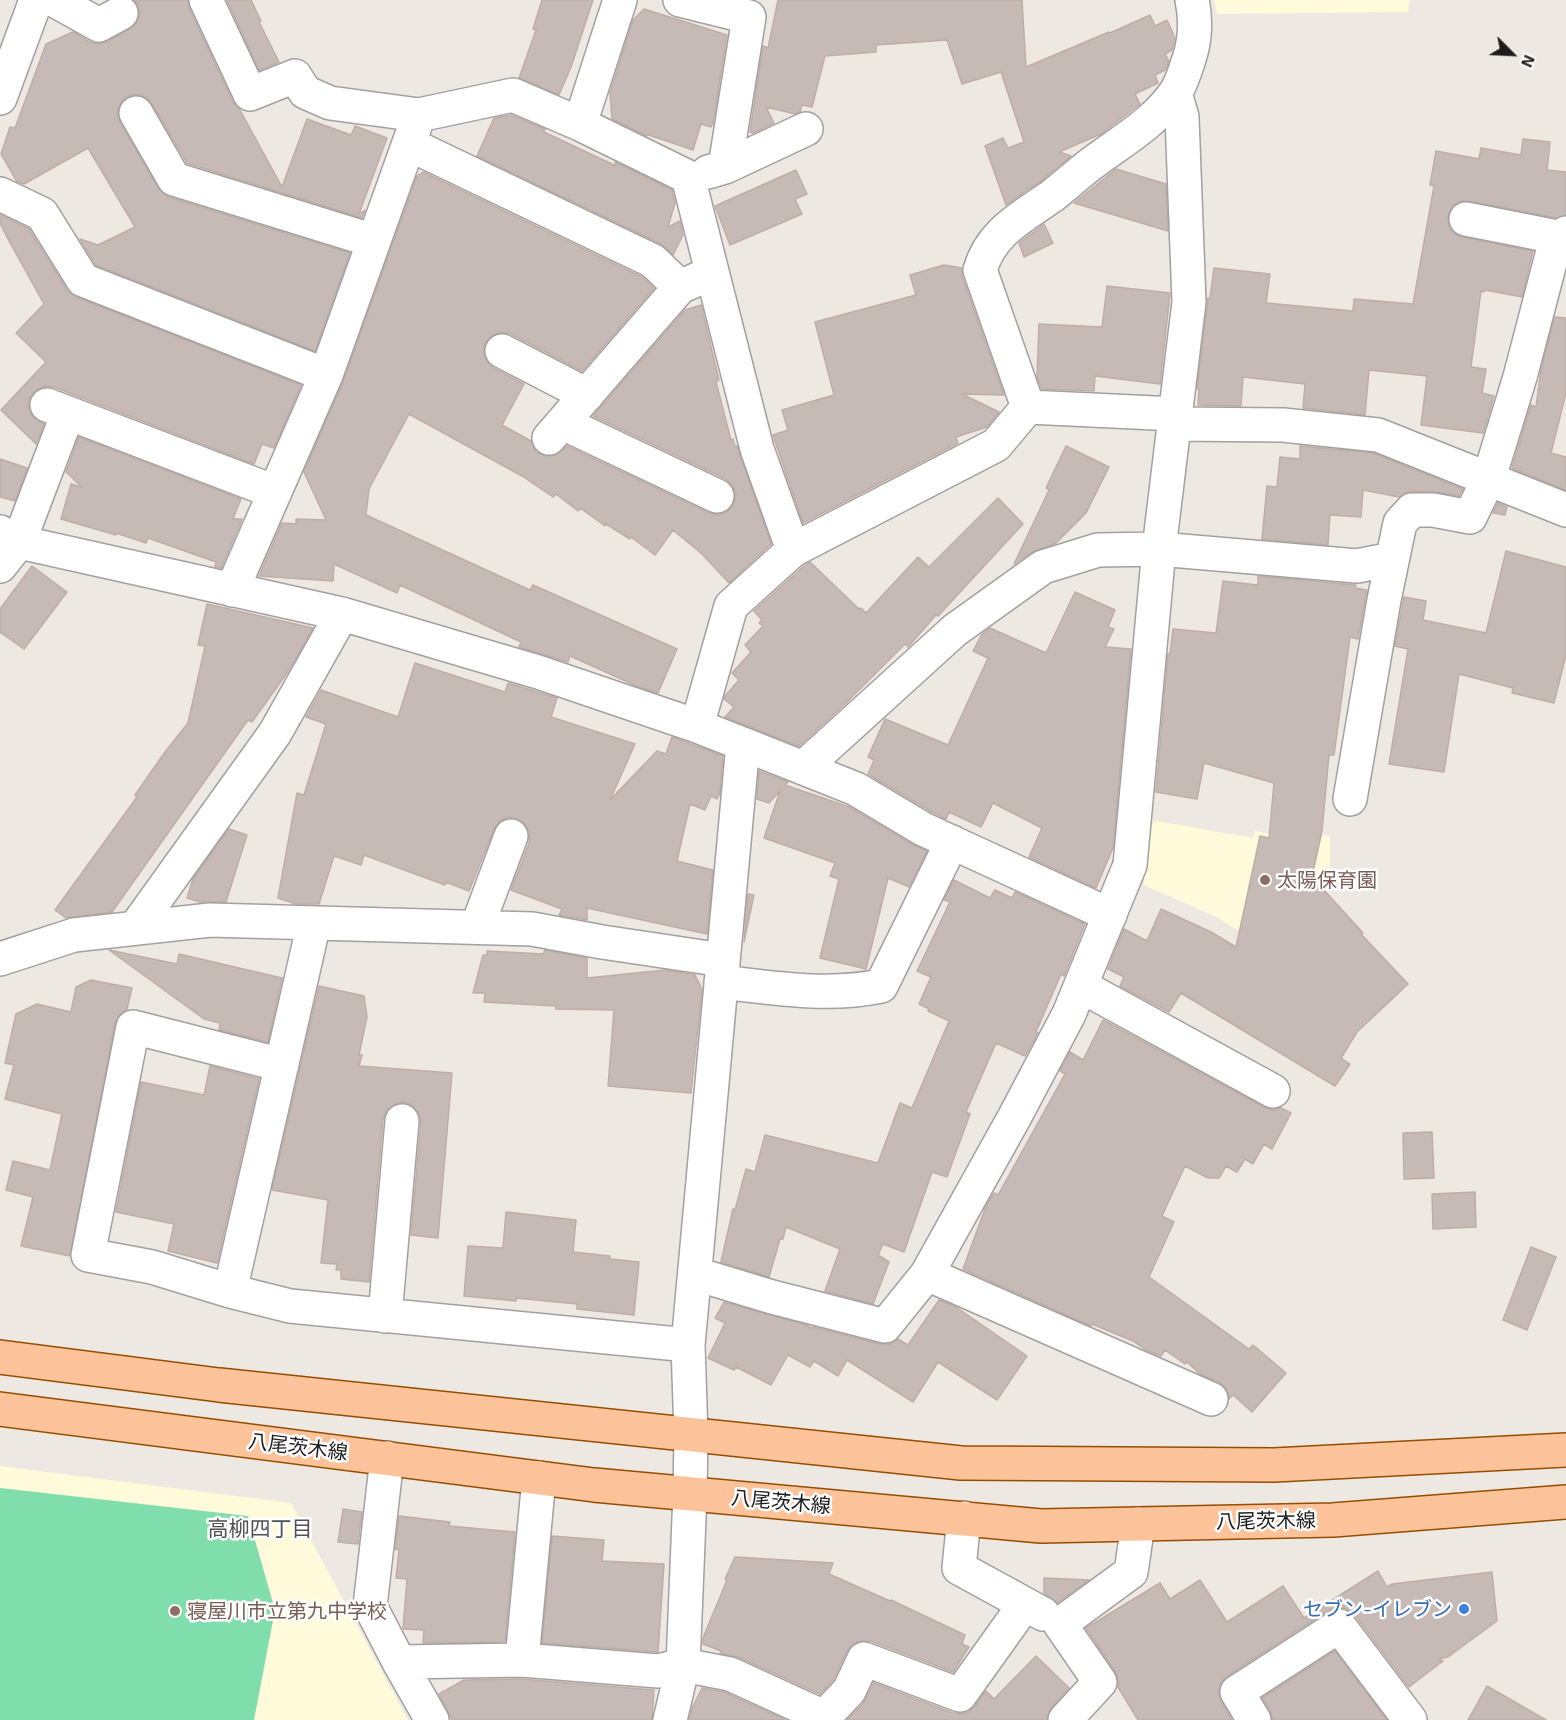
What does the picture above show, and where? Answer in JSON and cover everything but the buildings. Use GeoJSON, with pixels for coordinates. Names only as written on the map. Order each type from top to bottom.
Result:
{"type":"FeatureCollection","features":[{"type":"Feature","properties":{"kind":"main road"},"geometry":{"type":"LineString","coordinates":[[0,1357],[219,1385],[961,1463],[1274,1465],[1566,1450]]}},
{"type":"Feature","properties":{"kind":"main road","name":"八尾茨木線"},"geometry":{"type":"LineString","coordinates":[[0,1408],[594,1485],[1041,1526],[1333,1520],[1566,1502]]}},
{"type":"Feature","properties":{"kind":"street"},"geometry":{"type":"LineString","coordinates":[[0,98],[36,0]]}},
{"type":"Feature","properties":{"kind":"street"},"geometry":{"type":"LineString","coordinates":[[54,0],[99,25],[121,13]]}},
{"type":"Feature","properties":{"kind":"street"},"geometry":{"type":"LineString","coordinates":[[206,0],[250,94],[295,76],[305,92],[330,103],[414,130],[653,261],[680,287]]}},
{"type":"Feature","properties":{"kind":"street"},"geometry":{"type":"LineString","coordinates":[[580,124],[620,0]]}},
{"type":"Feature","properties":{"kind":"street"},"geometry":{"type":"LineString","coordinates":[[680,0],[749,16],[725,167]]}},
{"type":"Feature","properties":{"kind":"street"},"geometry":{"type":"LineString","coordinates":[[1028,407],[980,270],[985,254],[1014,221],[1053,195],[1137,130],[1175,93],[1194,44],[1192,0]]}},
{"type":"Feature","properties":{"kind":"street"},"geometry":{"type":"LineString","coordinates":[[696,1274],[772,1297],[885,1326],[927,1274],[1014,1118],[1069,1014],[1110,915],[1130,865],[1160,549],[1188,302],[1182,117],[1175,93]]}},
{"type":"Feature","properties":{"kind":"street"},"geometry":{"type":"LineString","coordinates":[[414,130],[513,95],[580,124],[688,177],[725,167],[806,129]]}},
{"type":"Feature","properties":{"kind":"street"},"geometry":{"type":"LineString","coordinates":[[136,113],[174,179],[374,241]]}},
{"type":"Feature","properties":{"kind":"street"},"geometry":{"type":"LineString","coordinates":[[232,590],[326,375],[414,130]]}},
{"type":"Feature","properties":{"kind":"street"},"geometry":{"type":"LineString","coordinates":[[688,177],[757,449],[793,550]]}},
{"type":"Feature","properties":{"kind":"street"},"geometry":{"type":"LineString","coordinates":[[0,195],[42,214],[83,280],[326,375]]}},
{"type":"Feature","properties":{"kind":"street"},"geometry":{"type":"LineString","coordinates":[[1350,799],[1400,523],[1412,510],[1433,510],[1470,517],[1489,478],[1521,377],[1553,252],[1564,235],[1466,219]]}},
{"type":"Feature","properties":{"kind":"street"},"geometry":{"type":"LineString","coordinates":[[713,272],[680,287],[556,431],[717,496]]}},
{"type":"Feature","properties":{"kind":"street"},"geometry":{"type":"LineString","coordinates":[[502,351],[587,395]]}},
{"type":"Feature","properties":{"kind":"street"},"geometry":{"type":"LineString","coordinates":[[1028,407],[1283,425],[1378,435],[1566,510]]}},
{"type":"Feature","properties":{"kind":"street"},"geometry":{"type":"LineString","coordinates":[[697,726],[731,606],[793,550],[996,445],[1028,407]]}},
{"type":"Feature","properties":{"kind":"street"},"geometry":{"type":"LineString","coordinates":[[275,492],[58,409],[6,546],[342,614],[538,672],[697,726],[856,789],[923,829],[1110,915]]}},
{"type":"Feature","properties":{"kind":"street"},"geometry":{"type":"LineString","coordinates":[[802,768],[955,630],[1043,567],[1098,550],[1160,549],[1357,566],[1392,559]]}},
{"type":"Feature","properties":{"kind":"street"},"geometry":{"type":"LineString","coordinates":[[135,928],[275,733],[342,614]]}},
{"type":"Feature","properties":{"kind":"street"},"geometry":{"type":"LineString","coordinates":[[670,1720],[683,1665],[690,1494],[688,1345],[743,744]]}},
{"type":"Feature","properties":{"kind":"street"},"geometry":{"type":"LineString","coordinates":[[477,927],[511,836]]}},
{"type":"Feature","properties":{"kind":"street"},"geometry":{"type":"LineString","coordinates":[[0,959],[74,935],[210,920],[532,929],[602,942],[807,992],[856,991],[881,986],[952,842]]}},
{"type":"Feature","properties":{"kind":"street"},"geometry":{"type":"LineString","coordinates":[[230,1292],[314,922]]}},
{"type":"Feature","properties":{"kind":"street"},"geometry":{"type":"LineString","coordinates":[[1081,986],[1273,1091]]}},
{"type":"Feature","properties":{"kind":"street"},"geometry":{"type":"LineString","coordinates":[[282,1065],[132,1027],[88,1255],[152,1267],[230,1292],[290,1306],[688,1345]]}},
{"type":"Feature","properties":{"kind":"street"},"geometry":{"type":"LineString","coordinates":[[385,1316],[402,1121]]}},
{"type":"Feature","properties":{"kind":"street"},"geometry":{"type":"LineString","coordinates":[[927,1274],[1211,1399]]}},
{"type":"Feature","properties":{"kind":"street"},"geometry":{"type":"LineString","coordinates":[[387,1458],[370,1606],[432,1720]]}},
{"type":"Feature","properties":{"kind":"street"},"geometry":{"type":"LineString","coordinates":[[522,1660],[539,1478]]}},
{"type":"Feature","properties":{"kind":"street"},"geometry":{"type":"LineString","coordinates":[[964,1518],[958,1568],[1060,1624],[1100,1682],[1065,1720]]}},
{"type":"Feature","properties":{"kind":"street"},"geometry":{"type":"LineString","coordinates":[[1060,1624],[1131,1572],[1138,1524]]}},
{"type":"Feature","properties":{"kind":"street"},"geometry":{"type":"LineString","coordinates":[[399,1662],[522,1660],[658,1671],[683,1665],[730,1674],[824,1717],[849,1691],[864,1659],[960,1695],[1025,1604]]}},
{"type":"Feature","properties":{"kind":"street"},"geometry":{"type":"LineString","coordinates":[[1254,1720],[1237,1692],[1339,1626],[1410,1720]]}},
{"type":"Feature","properties":{"kind":"shaded area"},"geometry":{"type":"Polygon","coordinates":[[[1214,0],[1410,0],[1408,12],[1217,14],[1214,0]]]}},
{"type":"Feature","properties":{"kind":"shaded area"},"geometry":{"type":"Polygon","coordinates":[[[1156,821],[1253,838],[1255,831],[1286,837],[1290,830],[1330,836],[1330,888],[1265,947],[1216,917],[1144,885],[1147,829],[1156,821]]]}},
{"type":"Feature","properties":{"kind":"shaded area","name":"寝屋川市立第九中学校"},"geometry":{"type":"Polygon","coordinates":[[[0,1466],[291,1503],[408,1720],[0,1720],[0,1466]]]}},
{"type":"Feature","properties":{"kind":"green space","name":"寝屋川市立第九中学校"},"geometry":{"type":"Polygon","coordinates":[[[0,1488],[248,1516],[275,1610],[254,1720],[0,1720],[0,1488]]]}},
{"type":"Feature","properties":{"kind":"place","name":"太陽保育園"},"geometry":{"type":"Point","coordinates":[1265,880]}},
{"type":"Feature","properties":{"kind":"place","name":"セブン-イレブン"},"geometry":{"type":"Point","coordinates":[1464,1609]}},
{"type":"Feature","properties":{"kind":"place","name":"寝屋川市立第九中学校"},"geometry":{"type":"Point","coordinates":[175,1611]}},
{"type":"Feature","properties":{"kind":"district","name":"高柳四丁目"},"geometry":{"type":"Point","coordinates":[260,1529]}}]}
